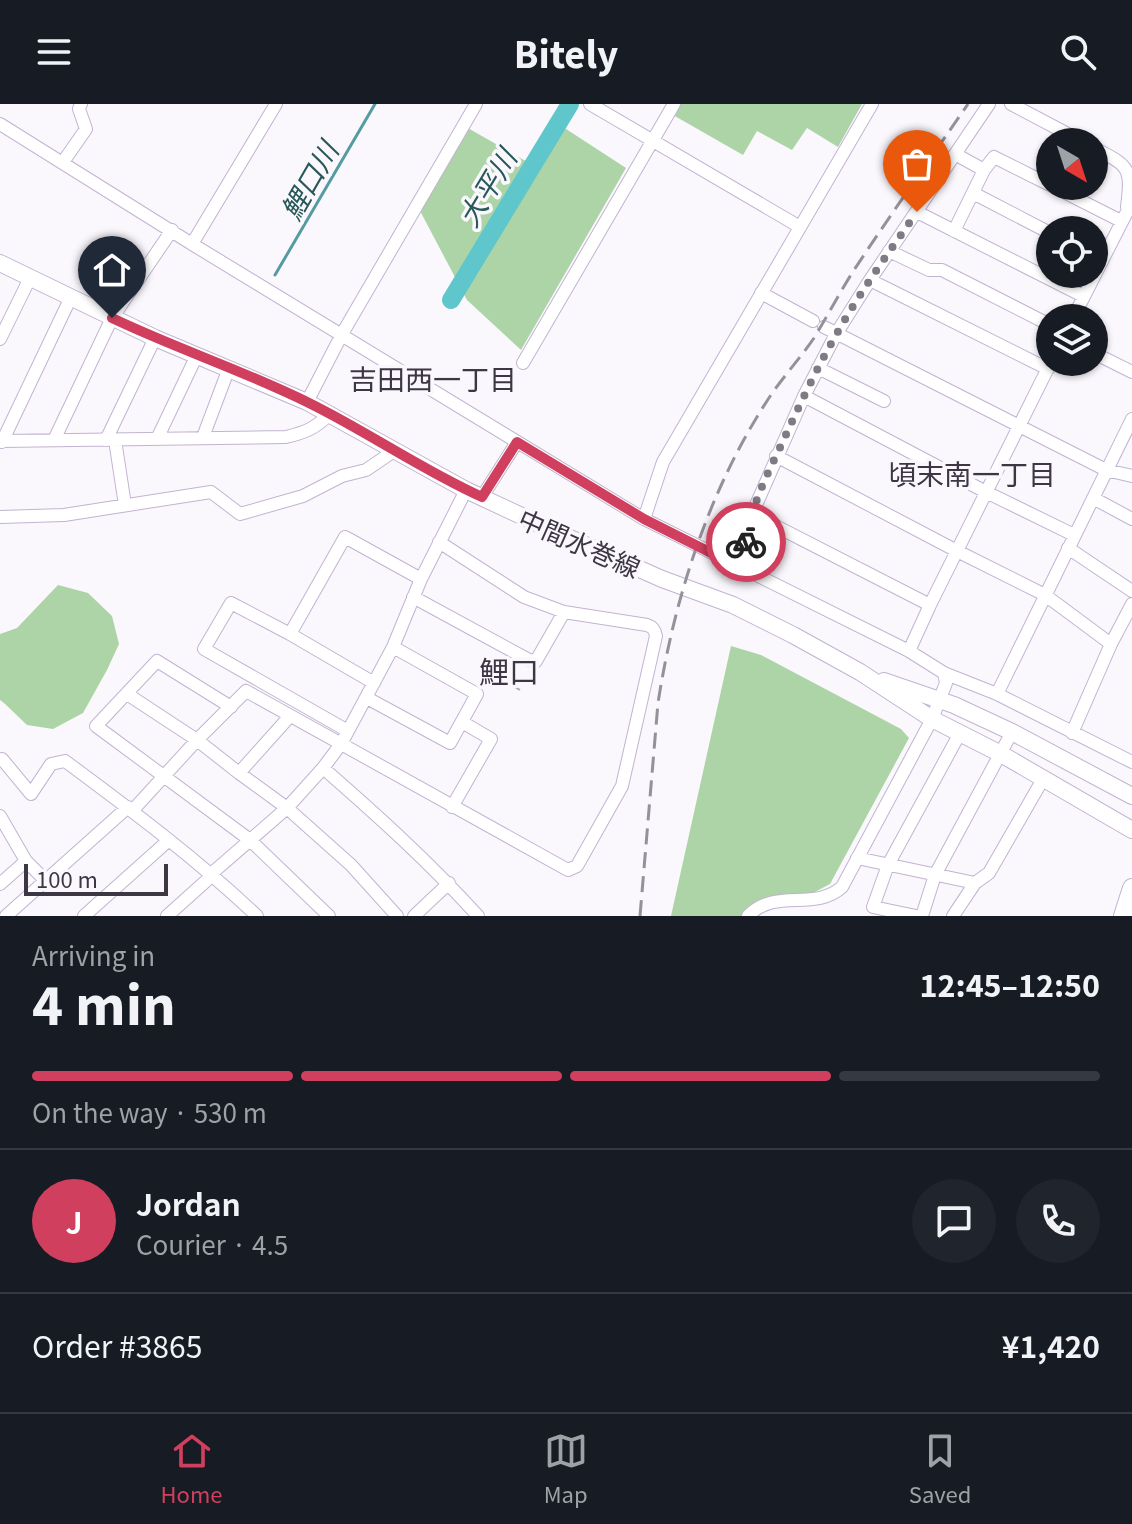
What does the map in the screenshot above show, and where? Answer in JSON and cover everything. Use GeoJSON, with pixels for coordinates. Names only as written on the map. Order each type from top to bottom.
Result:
{"type":"FeatureCollection","features":[{"type":"Feature","properties":{"kind":"highway"},"geometry":{"type":"LineString","coordinates":[[1123,916],[1132,888]]}},
{"type":"Feature","properties":{"kind":"main road","name":"中間水巻線"},"geometry":{"type":"LineString","coordinates":[[0,263],[155,338],[307,402],[474,494],[662,579],[733,605],[793,635],[860,672],[932,719],[1001,754],[1132,830]]}},
{"type":"Feature","properties":{"kind":"main road","name":"中間水巻線"},"geometry":{"type":"LineString","coordinates":[[860,672],[954,705],[1070,761],[1132,796]]}},
{"type":"Feature","properties":{"kind":"street"},"geometry":{"type":"LineString","coordinates":[[63,162],[86,129],[79,109],[81,104]]}},
{"type":"Feature","properties":{"kind":"street"},"geometry":{"type":"LineString","coordinates":[[192,244],[276,104]]}},
{"type":"Feature","properties":{"kind":"street"},"geometry":{"type":"LineString","coordinates":[[307,402],[342,334],[476,104]]}},
{"type":"Feature","properties":{"kind":"street"},"geometry":{"type":"LineString","coordinates":[[590,104],[800,227]]}},
{"type":"Feature","properties":{"kind":"street"},"geometry":{"type":"LineString","coordinates":[[523,363],[674,104]]}},
{"type":"Feature","properties":{"kind":"street"},"geometry":{"type":"LineString","coordinates":[[644,519],[663,462],[872,104]]}},
{"type":"Feature","properties":{"kind":"street"},"geometry":{"type":"LineString","coordinates":[[741,568],[752,514],[818,368],[824,328],[870,280],[989,104]]}},
{"type":"Feature","properties":{"kind":"street"},"geometry":{"type":"LineString","coordinates":[[1011,104],[1034,110],[1062,128]]}},
{"type":"Feature","properties":{"kind":"street"},"geometry":{"type":"LineString","coordinates":[[0,124],[644,519],[909,651],[944,673],[997,694],[1132,762]]}},
{"type":"Feature","properties":{"kind":"street"},"geometry":{"type":"LineString","coordinates":[[955,154],[984,170]]}},
{"type":"Feature","properties":{"kind":"street"},"geometry":{"type":"LineString","coordinates":[[1108,155],[1122,162],[1131,182],[1127,211],[1108,241]]}},
{"type":"Feature","properties":{"kind":"street"},"geometry":{"type":"LineString","coordinates":[[954,231],[984,170],[994,157],[1036,178]]}},
{"type":"Feature","properties":{"kind":"street"},"geometry":{"type":"LineString","coordinates":[[973,193],[1036,226]]}},
{"type":"Feature","properties":{"kind":"street"},"geometry":{"type":"LineString","coordinates":[[1094,200],[1127,211]]}},
{"type":"Feature","properties":{"kind":"street"},"geometry":{"type":"LineString","coordinates":[[917,212],[1083,296]]}},
{"type":"Feature","properties":{"kind":"street"},"geometry":{"type":"LineString","coordinates":[[54,440],[112,318],[172,230]]}},
{"type":"Feature","properties":{"kind":"street"},"geometry":{"type":"LineString","coordinates":[[889,251],[929,270],[942,270],[1036,318]]}},
{"type":"Feature","properties":{"kind":"street"},"geometry":{"type":"LineString","coordinates":[[0,339],[30,278]]}},
{"type":"Feature","properties":{"kind":"street"},"geometry":{"type":"LineString","coordinates":[[870,280],[1036,358]]}},
{"type":"Feature","properties":{"kind":"street"},"geometry":{"type":"LineString","coordinates":[[1079,304],[1086,288]]}},
{"type":"Feature","properties":{"kind":"street"},"geometry":{"type":"LineString","coordinates":[[761,293],[1018,427],[1106,470],[1132,476]]}},
{"type":"Feature","properties":{"kind":"street"},"geometry":{"type":"LineString","coordinates":[[71,297],[1,441],[286,437],[305,433],[330,414]]}},
{"type":"Feature","properties":{"kind":"street"},"geometry":{"type":"LineString","coordinates":[[125,505],[111,440],[155,338]]}},
{"type":"Feature","properties":{"kind":"street"},"geometry":{"type":"LineString","coordinates":[[157,439],[197,355]]}},
{"type":"Feature","properties":{"kind":"street"},"geometry":{"type":"LineString","coordinates":[[1108,360],[1132,372]]}},
{"type":"Feature","properties":{"kind":"street"},"geometry":{"type":"LineString","coordinates":[[203,437],[229,368]]}},
{"type":"Feature","properties":{"kind":"street"},"geometry":{"type":"LineString","coordinates":[[818,368],[884,401]]}},
{"type":"Feature","properties":{"kind":"street"},"geometry":{"type":"LineString","coordinates":[[909,651],[1044,376]]}},
{"type":"Feature","properties":{"kind":"street"},"geometry":{"type":"LineString","coordinates":[[804,396],[986,492],[1071,542],[1132,591]]}},
{"type":"Feature","properties":{"kind":"street"},"geometry":{"type":"LineString","coordinates":[[997,694],[1132,419]]}},
{"type":"Feature","properties":{"kind":"street"},"geometry":{"type":"LineString","coordinates":[[176,913],[211,874],[287,808],[341,744],[393,647],[439,542],[517,442]]}},
{"type":"Feature","properties":{"kind":"street"},"geometry":{"type":"LineString","coordinates":[[0,517],[64,515],[211,492],[240,514],[303,496],[342,476],[366,470],[394,451]]}},
{"type":"Feature","properties":{"kind":"street"},"geometry":{"type":"LineString","coordinates":[[776,456],[1045,595],[1114,638],[1132,640]]}},
{"type":"Feature","properties":{"kind":"street"},"geometry":{"type":"LineString","coordinates":[[1093,498],[1132,519]]}},
{"type":"Feature","properties":{"kind":"street"},"geometry":{"type":"LineString","coordinates":[[752,514],[930,605]]}},
{"type":"Feature","properties":{"kind":"street"},"geometry":{"type":"LineString","coordinates":[[290,634],[345,537],[421,579]]}},
{"type":"Feature","properties":{"kind":"street"},"geometry":{"type":"LineString","coordinates":[[6,916],[130,809],[246,691],[568,870],[577,866],[622,786],[656,636],[652,627],[647,625],[564,612],[524,597],[439,542]]}},
{"type":"Feature","properties":{"kind":"street"},"geometry":{"type":"LineString","coordinates":[[413,597],[536,661],[564,612]]}},
{"type":"Feature","properties":{"kind":"street"},"geometry":{"type":"LineString","coordinates":[[348,731],[204,649],[231,603],[374,683]]}},
{"type":"Feature","properties":{"kind":"street"},"geometry":{"type":"LineString","coordinates":[[1072,733],[1132,604]]}},
{"type":"Feature","properties":{"kind":"street"},"geometry":{"type":"LineString","coordinates":[[367,698],[450,743],[477,694],[393,647]]}},
{"type":"Feature","properties":{"kind":"street"},"geometry":{"type":"LineString","coordinates":[[231,707],[157,661],[96,726],[250,840],[329,916]]}},
{"type":"Feature","properties":{"kind":"street"},"geometry":{"type":"LineString","coordinates":[[748,916],[769,902],[822,899],[842,887],[932,719],[946,683],[944,673]]}},
{"type":"Feature","properties":{"kind":"street"},"geometry":{"type":"LineString","coordinates":[[127,694],[197,740],[287,808],[351,865],[397,916]]}},
{"type":"Feature","properties":{"kind":"street"},"geometry":{"type":"LineString","coordinates":[[239,773],[290,716]]}},
{"type":"Feature","properties":{"kind":"street"},"geometry":{"type":"LineString","coordinates":[[452,807],[491,739],[462,722]]}},
{"type":"Feature","properties":{"kind":"street"},"geometry":{"type":"LineString","coordinates":[[922,916],[935,875],[1012,732]]}},
{"type":"Feature","properties":{"kind":"street"},"geometry":{"type":"LineString","coordinates":[[916,916],[873,907],[888,865],[960,733]]}},
{"type":"Feature","properties":{"kind":"street"},"geometry":{"type":"LineString","coordinates":[[2,759],[31,794],[51,764],[65,761],[169,840],[257,916]]}},
{"type":"Feature","properties":{"kind":"street"},"geometry":{"type":"LineString","coordinates":[[323,768],[389,825],[478,916]]}},
{"type":"Feature","properties":{"kind":"street"},"geometry":{"type":"LineString","coordinates":[[953,916],[975,883],[989,873],[1043,779]]}},
{"type":"Feature","properties":{"kind":"street"},"geometry":{"type":"LineString","coordinates":[[0,816],[26,861],[46,881]]}},
{"type":"Feature","properties":{"kind":"street"},"geometry":{"type":"LineString","coordinates":[[84,916],[169,840]]}},
{"type":"Feature","properties":{"kind":"street"},"geometry":{"type":"LineString","coordinates":[[857,858],[975,883]]}},
{"type":"Feature","properties":{"kind":"street"},"geometry":{"type":"LineString","coordinates":[[0,884],[26,861]]}},
{"type":"Feature","properties":{"kind":"street"},"geometry":{"type":"LineString","coordinates":[[414,916],[449,883]]}},
{"type":"Feature","properties":{"kind":"street"},"geometry":{"type":"LineString","coordinates":[[19,905],[29,916]]}},
{"type":"Feature","properties":{"kind":"path"},"geometry":{"type":"LineString","coordinates":[[477,694],[495,675],[520,690]]}},
{"type":"Feature","properties":{"kind":"green space"},"geometry":{"type":"Polygon","coordinates":[[[680,104],[862,104],[838,147],[807,128],[792,150],[757,131],[743,155],[673,115],[680,104]]]}},
{"type":"Feature","properties":{"kind":"green space"},"geometry":{"type":"Polygon","coordinates":[[[466,127],[538,168],[563,127],[626,168],[521,350],[467,300],[418,207],[466,127]]]}},
{"type":"Feature","properties":{"kind":"green space"},"geometry":{"type":"Polygon","coordinates":[[[58,585],[88,593],[112,616],[119,644],[83,713],[53,729],[27,725],[0,700],[0,634],[17,628],[58,585]]]}},
{"type":"Feature","properties":{"kind":"green space"},"geometry":{"type":"Polygon","coordinates":[[[731,646],[761,655],[901,729],[909,738],[830,884],[792,904],[747,916],[671,916],[731,646]]]}},
{"type":"Feature","properties":{"kind":"waterway","name":"鯉口川"},"geometry":{"type":"LineString","coordinates":[[275,275],[375,104]]}},
{"type":"Feature","properties":{"kind":"waterway","name":"大平川"},"geometry":{"type":"LineString","coordinates":[[451,300],[570,104]]}},
{"type":"Feature","properties":{"kind":"railway"},"geometry":{"type":"LineString","coordinates":[[640,916],[658,703],[684,585],[711,508],[746,435],[767,401],[814,338],[854,270],[968,104]]}},
{"type":"Feature","properties":{"kind":"way so far"},"geometry":{"type":"LineString","coordinates":[[746,542],[752,514],[776,456],[818,368],[870,280],[917,212]]}},
{"type":"Feature","properties":{"kind":"district","name":"吉田西一丁目"},"geometry":{"type":"Point","coordinates":[433,378]}},
{"type":"Feature","properties":{"kind":"district","name":"頃末南一丁目"},"geometry":{"type":"Point","coordinates":[972,473]}},
{"type":"Feature","properties":{"kind":"district","name":"鯉口"},"geometry":{"type":"Point","coordinates":[509,670]}},
{"type":"Feature","properties":{"kind":"route"},"geometry":{"type":"LineString","coordinates":[[112,318],[307,402],[482,497],[517,442],[644,519],[741,568],[746,542]]}}]}
